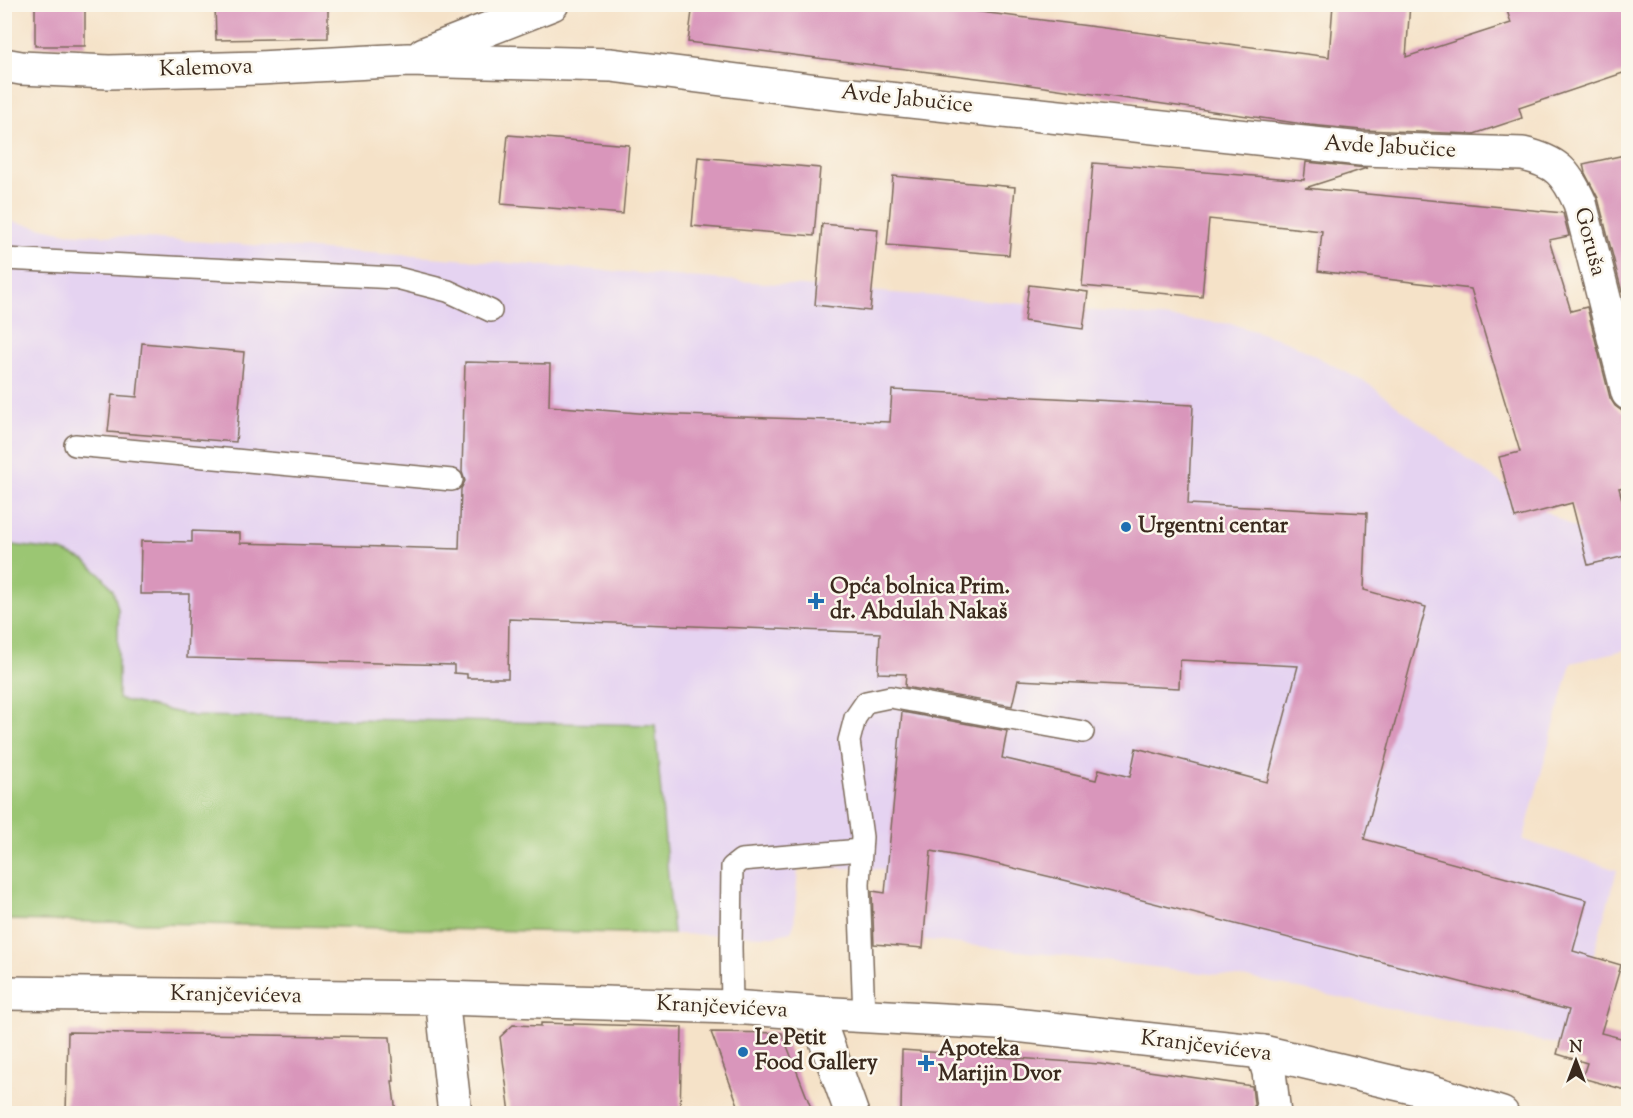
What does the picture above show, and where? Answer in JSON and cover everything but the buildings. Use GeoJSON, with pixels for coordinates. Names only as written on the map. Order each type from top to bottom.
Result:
{"type":"FeatureCollection","features":[{"type":"Feature","properties":{"kind":"street"},"geometry":{"type":"LineString","coordinates":[[408,60],[552,4]]}},
{"type":"Feature","properties":{"kind":"street","name":"Kalemova"},"geometry":{"type":"LineString","coordinates":[[4,65],[21,68],[109,72],[259,68],[408,60]]}},
{"type":"Feature","properties":{"kind":"street","name":"Avde Jabučice"},"geometry":{"type":"LineString","coordinates":[[408,60],[611,65],[834,93],[1361,149],[1523,154],[1541,158],[1556,166]]}},
{"type":"Feature","properties":{"kind":"street","name":"Goruša"},"geometry":{"type":"LineString","coordinates":[[1556,166],[1571,184],[1580,203],[1629,393]]}},
{"type":"Feature","properties":{"kind":"street","name":"Kranjčevićeva"},"geometry":{"type":"LineString","coordinates":[[4,993],[442,998],[732,1007],[997,1023],[1263,1052],[1430,1102],[1502,1113]]}},
{"type":"Feature","properties":{"kind":"street"},"geometry":{"type":"LineString","coordinates":[[442,998],[455,1113]]}},
{"type":"Feature","properties":{"kind":"street"},"geometry":{"type":"LineString","coordinates":[[816,1013],[852,1113]]}},
{"type":"Feature","properties":{"kind":"street"},"geometry":{"type":"LineString","coordinates":[[1263,1052],[1269,1072],[1274,1113]]}},
{"type":"Feature","properties":{"kind":"lane"},"geometry":{"type":"LineString","coordinates":[[4,259],[397,278],[448,291],[491,311]]}},
{"type":"Feature","properties":{"kind":"lane"},"geometry":{"type":"LineString","coordinates":[[75,445],[452,480]]}},
{"type":"Feature","properties":{"kind":"lane"},"geometry":{"type":"LineString","coordinates":[[864,1016],[859,884],[862,837],[849,741],[855,718],[866,702],[891,697],[1083,732]]}},
{"type":"Feature","properties":{"kind":"lane"},"geometry":{"type":"LineString","coordinates":[[732,1007],[732,867],[741,860],[861,850]]}},
{"type":"Feature","properties":{"kind":"shaded area","name":"Opća bolnica Prim. dr. Abdulah Nakaš"},"geometry":{"type":"Polygon","coordinates":[[[5,220],[67,233],[430,257],[984,300],[1232,324],[1289,342],[1370,385],[1478,467],[1528,501],[1619,554],[1628,551],[1628,649],[1571,663],[1523,840],[1617,870],[1568,1047],[1254,979],[885,935],[878,922],[884,869],[798,867],[794,925],[791,932],[773,936],[5,920],[5,220]]]}},
{"type":"Feature","properties":{"kind":"green space"},"geometry":{"type":"Polygon","coordinates":[[[5,544],[62,551],[85,561],[103,577],[113,590],[118,609],[118,699],[193,716],[655,725],[673,934],[5,920],[5,544]]]}},
{"type":"Feature","properties":{"kind":"place","name":"Urgentni centar"},"geometry":{"type":"Point","coordinates":[1126,527]}},
{"type":"Feature","properties":{"kind":"place","name":"Opća bolnica Prim. dr. Abdulah Nakaš"},"geometry":{"type":"Point","coordinates":[816,601]}},
{"type":"Feature","properties":{"kind":"place","name":"Le Petit Food Gallery"},"geometry":{"type":"Point","coordinates":[743,1052]}},
{"type":"Feature","properties":{"kind":"place","name":"Apoteka Marijin Dvor"},"geometry":{"type":"Point","coordinates":[926,1063]}}]}
